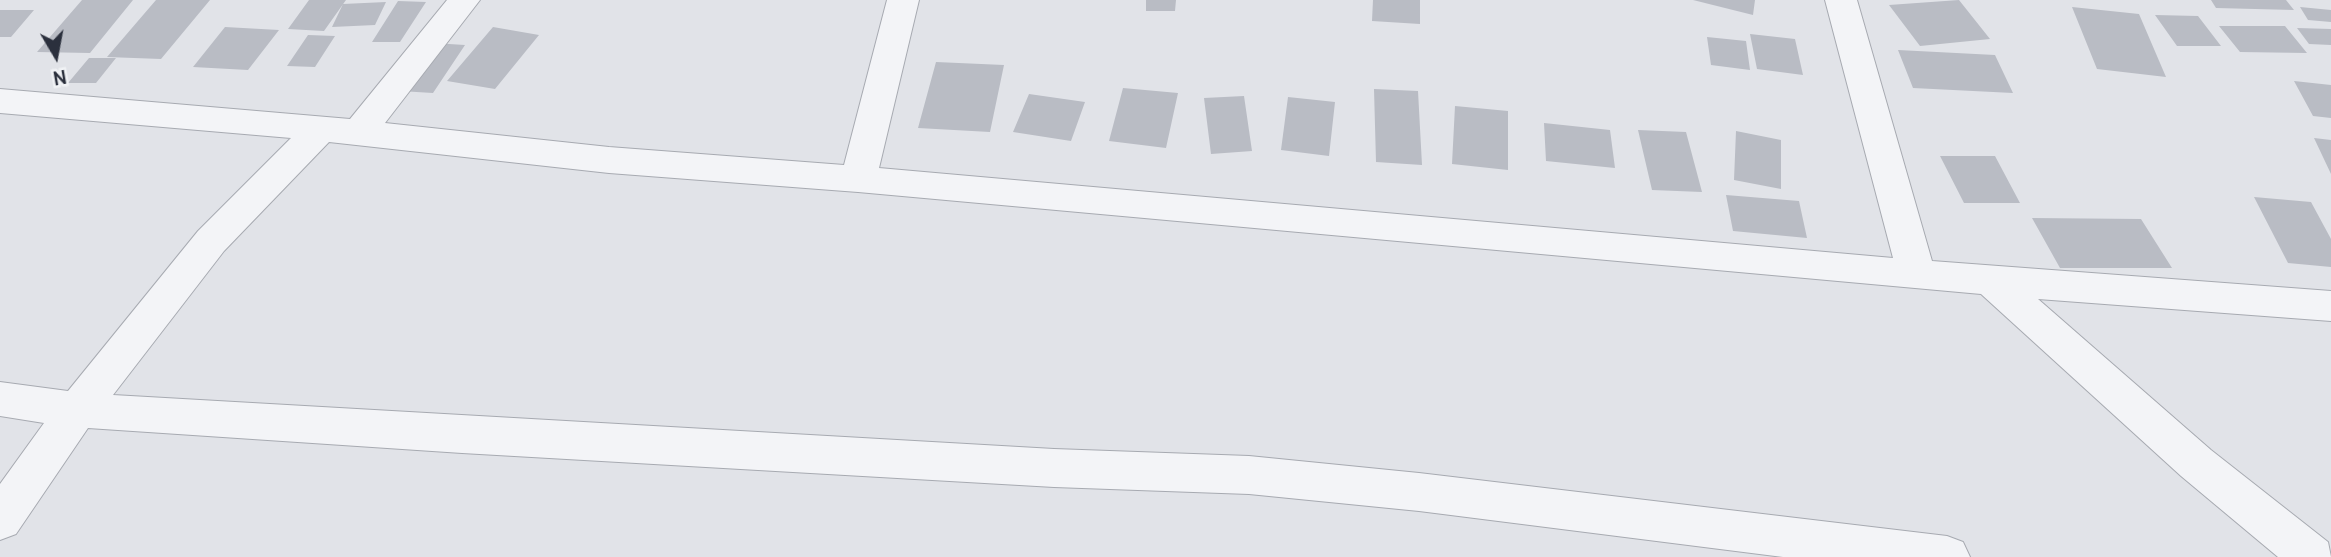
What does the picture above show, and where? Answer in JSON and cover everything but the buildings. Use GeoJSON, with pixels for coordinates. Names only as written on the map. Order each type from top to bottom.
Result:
{"type":"FeatureCollection","features":[{"type":"Feature","properties":{"kind":"street"},"geometry":{"type":"LineString","coordinates":[[0,520],[76,410],[211,241],[340,130],[464,0]]}},
{"type":"Feature","properties":{"kind":"street"},"geometry":{"type":"LineString","coordinates":[[858,179],[904,0]]}},
{"type":"Feature","properties":{"kind":"street"},"geometry":{"type":"LineString","coordinates":[[1841,0],[1916,273]]}},
{"type":"Feature","properties":{"kind":"street"},"geometry":{"type":"LineString","coordinates":[[0,101],[340,130],[609,160],[858,179],[1916,273],[2331,306]]}},
{"type":"Feature","properties":{"kind":"street"},"geometry":{"type":"LineString","coordinates":[[1988,278],[2196,463],[2312,557]]}},
{"type":"Feature","properties":{"kind":"street"},"geometry":{"type":"LineString","coordinates":[[0,399],[76,410],[957,462],[1250,475],[1432,494],[1947,557]]}}]}
